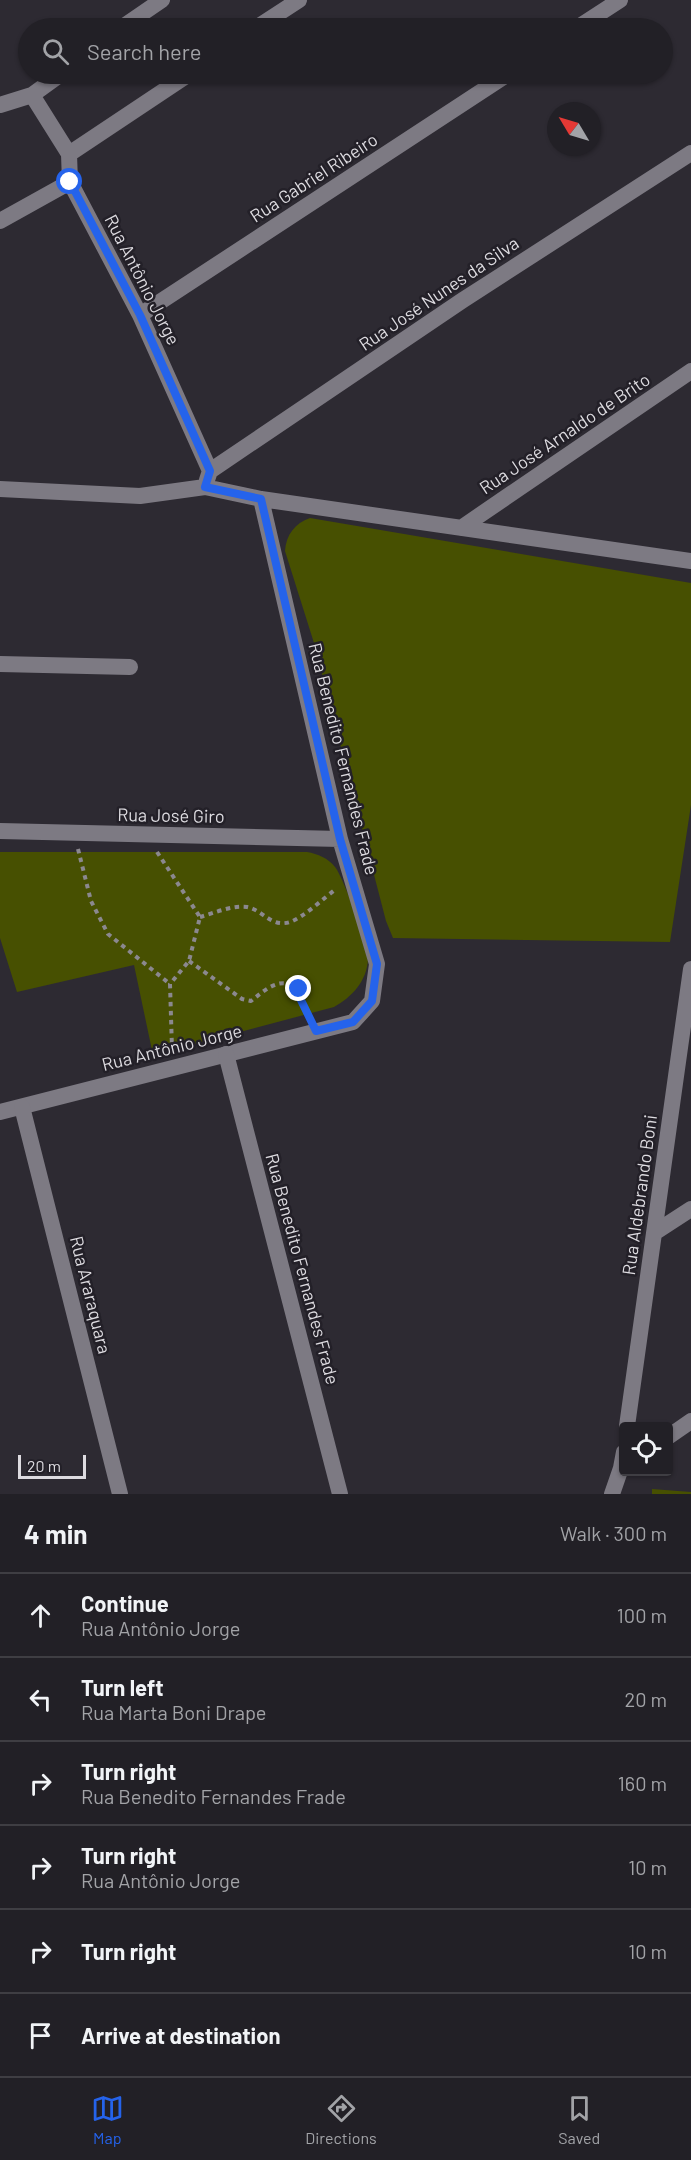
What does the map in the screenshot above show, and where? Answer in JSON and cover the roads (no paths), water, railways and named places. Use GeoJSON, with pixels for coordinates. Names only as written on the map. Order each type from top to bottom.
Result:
{"type":"FeatureCollection","features":[{"type":"Feature","properties":{"kind":"street"},"geometry":{"type":"LineString","coordinates":[[136,18],[162,0]]}},
{"type":"Feature","properties":{"kind":"street"},"geometry":{"type":"LineString","coordinates":[[271,18],[299,0]]}},
{"type":"Feature","properties":{"kind":"street"},"geometry":{"type":"LineString","coordinates":[[592,18],[620,0]]}},
{"type":"Feature","properties":{"kind":"street"},"geometry":{"type":"LineString","coordinates":[[0,105],[32,94],[46,84]]}},
{"type":"Feature","properties":{"kind":"street"},"geometry":{"type":"LineString","coordinates":[[69,154],[174,84]]}},
{"type":"Feature","properties":{"kind":"street","name":"Rua Gabriel Ribeiro"},"geometry":{"type":"LineString","coordinates":[[140,315],[493,84]]}},
{"type":"Feature","properties":{"kind":"street","name":"Rua Antônio Jorge"},"geometry":{"type":"LineString","coordinates":[[32,94],[69,154],[70,182],[140,315],[210,471]]}},
{"type":"Feature","properties":{"kind":"street","name":"Rua José Nunes da Silva"},"geometry":{"type":"LineString","coordinates":[[210,471],[463,300],[691,153]]}},
{"type":"Feature","properties":{"kind":"street"},"geometry":{"type":"LineString","coordinates":[[0,221],[70,182]]}},
{"type":"Feature","properties":{"kind":"street","name":"Rua José Arnaldo de Brito"},"geometry":{"type":"LineString","coordinates":[[461,528],[691,371]]}},
{"type":"Feature","properties":{"kind":"street"},"geometry":{"type":"LineString","coordinates":[[205,487],[210,471]]}},
{"type":"Feature","properties":{"kind":"street"},"geometry":{"type":"LineString","coordinates":[[0,489],[140,496],[205,487],[261,499],[691,561]]}},
{"type":"Feature","properties":{"kind":"street","name":"Rua Benedito Fernandes Frade"},"geometry":{"type":"LineString","coordinates":[[261,499],[340,839],[377,964],[372,1001],[353,1022]]}},
{"type":"Feature","properties":{"kind":"street"},"geometry":{"type":"LineString","coordinates":[[0,664],[130,667]]}},
{"type":"Feature","properties":{"kind":"street","name":"Rua José Giro"},"geometry":{"type":"LineString","coordinates":[[0,831],[340,839]]}},
{"type":"Feature","properties":{"kind":"street","name":"Rua Aldebrando Boni"},"geometry":{"type":"LineString","coordinates":[[628,1422],[689,999],[691,969]]}},
{"type":"Feature","properties":{"kind":"street","name":"Rua Antônio Jorge"},"geometry":{"type":"LineString","coordinates":[[0,1112],[353,1022]]}},
{"type":"Feature","properties":{"kind":"street","name":"Rua Benedito Fernandes Frade"},"geometry":{"type":"LineString","coordinates":[[226,1054],[340,1494]]}},
{"type":"Feature","properties":{"kind":"street","name":"Rua Araraquara"},"geometry":{"type":"LineString","coordinates":[[22,1107],[120,1494]]}},
{"type":"Feature","properties":{"kind":"street"},"geometry":{"type":"LineString","coordinates":[[654,1233],[691,1209]]}},
{"type":"Feature","properties":{"kind":"street"},"geometry":{"type":"LineString","coordinates":[[673,1434],[691,1422]]}},
{"type":"Feature","properties":{"kind":"street"},"geometry":{"type":"LineString","coordinates":[[612,1494],[619,1474]]}}]}
